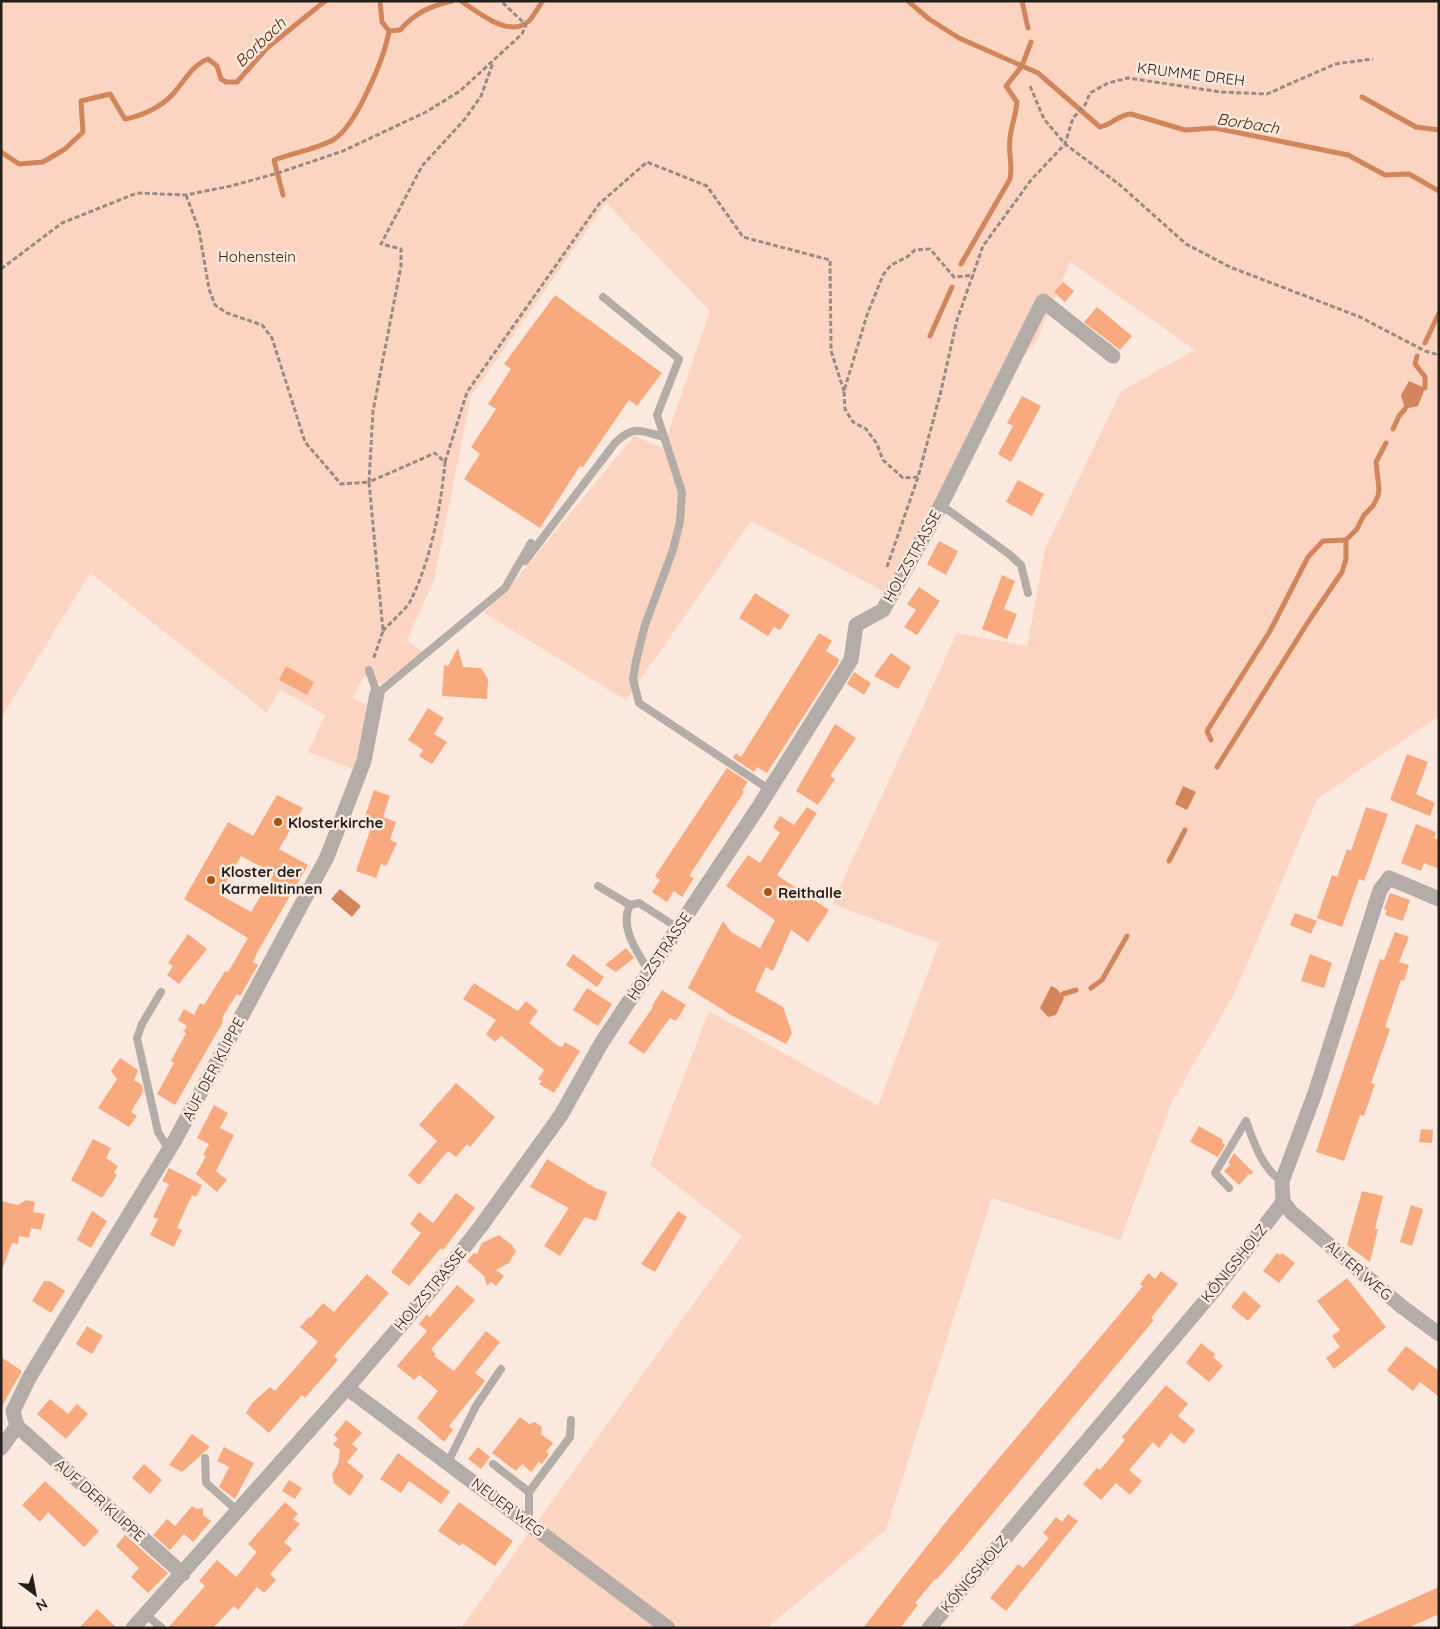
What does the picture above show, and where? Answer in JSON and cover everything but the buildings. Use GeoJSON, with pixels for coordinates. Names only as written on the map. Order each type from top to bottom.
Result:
{"type":"FeatureCollection","features":[{"type":"Feature","properties":{"kind":"street","name":"HOLZSTRASSE"},"geometry":{"type":"LineString","coordinates":[[133,1628],[347,1388],[431,1290],[481,1226],[561,1115],[602,1042],[648,970],[770,790],[851,660],[856,625],[882,610],[941,505],[1043,301],[1113,356]]}},
{"type":"Feature","properties":{"kind":"street","name":"AUF DER KLIPPE"},"geometry":{"type":"LineString","coordinates":[[183,1574],[17,1426],[13,1411],[25,1385],[169,1150],[327,857],[364,761],[376,694]]}},
{"type":"Feature","properties":{"kind":"street"},"geometry":{"type":"LineString","coordinates":[[1283,1202],[1282,1181],[1315,1093],[1380,890],[1389,878],[1439,899]]}},
{"type":"Feature","properties":{"kind":"street","name":"ALTER WEG"},"geometry":{"type":"LineString","coordinates":[[1283,1202],[1292,1213],[1401,1306],[1439,1334]]}},
{"type":"Feature","properties":{"kind":"street","name":"KÖNIGSHOLZ"},"geometry":{"type":"LineString","coordinates":[[928,1628],[1216,1287],[1283,1202]]}},
{"type":"Feature","properties":{"kind":"street","name":"NEUER WEG"},"geometry":{"type":"LineString","coordinates":[[347,1388],[668,1628]]}},
{"type":"Feature","properties":{"kind":"street"},"geometry":{"type":"LineString","coordinates":[[1,1448],[17,1426]]}},
{"type":"Feature","properties":{"kind":"lane"},"geometry":{"type":"LineString","coordinates":[[603,297],[679,359],[657,415],[682,492],[680,522],[673,550],[645,625],[636,661],[633,679],[639,703],[770,790]]}},
{"type":"Feature","properties":{"kind":"lane"},"geometry":{"type":"LineString","coordinates":[[369,670],[376,694],[505,588],[615,443],[625,433],[638,429],[663,437]]}},
{"type":"Feature","properties":{"kind":"lane"},"geometry":{"type":"LineString","coordinates":[[941,505],[1009,554],[1021,566],[1028,593]]}},
{"type":"Feature","properties":{"kind":"lane"},"geometry":{"type":"LineString","coordinates":[[505,588],[531,543]]}},
{"type":"Feature","properties":{"kind":"lane"},"geometry":{"type":"LineString","coordinates":[[598,886],[630,905],[639,903],[678,928]]}},
{"type":"Feature","properties":{"kind":"lane"},"geometry":{"type":"LineString","coordinates":[[630,905],[627,912],[627,927],[632,942],[648,970]]}},
{"type":"Feature","properties":{"kind":"lane"},"geometry":{"type":"LineString","coordinates":[[161,992],[142,1024],[137,1038],[158,1132],[169,1150]]}},
{"type":"Feature","properties":{"kind":"lane"},"geometry":{"type":"LineString","coordinates":[[1229,1188],[1215,1173],[1246,1121],[1253,1140],[1271,1174],[1282,1181]]}},
{"type":"Feature","properties":{"kind":"lane"},"geometry":{"type":"LineString","coordinates":[[448,1462],[476,1406],[501,1369]]}},
{"type":"Feature","properties":{"kind":"lane"},"geometry":{"type":"LineString","coordinates":[[526,1520],[529,1515],[529,1492],[570,1437],[570,1420]]}},
{"type":"Feature","properties":{"kind":"lane"},"geometry":{"type":"LineString","coordinates":[[206,1458],[206,1483],[238,1511]]}},
{"type":"Feature","properties":{"kind":"lane"},"geometry":{"type":"LineString","coordinates":[[493,1464],[529,1492]]}},
{"type":"Feature","properties":{"kind":"lane"},"geometry":{"type":"LineString","coordinates":[[145,1614],[162,1628]]}},
{"type":"Feature","properties":{"kind":"path"},"geometry":{"type":"LineString","coordinates":[[369,670],[382,631],[369,482],[373,411],[401,266],[401,249],[381,244],[422,166],[465,119],[481,96],[498,54],[522,34],[526,25],[501,1]]}},
{"type":"Feature","properties":{"kind":"path","name":"KRUMME DREH"},"geometry":{"type":"LineString","coordinates":[[1065,144],[1073,118],[1085,105],[1090,93],[1108,83],[1128,78],[1221,92],[1267,94],[1335,64],[1373,59]]}},
{"type":"Feature","properties":{"kind":"path"},"geometry":{"type":"LineString","coordinates":[[1,269],[62,224],[137,193],[186,195],[278,174],[343,151],[426,112],[460,91],[476,74],[493,63]]}},
{"type":"Feature","properties":{"kind":"path"},"geometry":{"type":"LineString","coordinates":[[1030,86],[1044,119],[1065,144],[1120,185],[1186,244],[1202,254],[1360,317],[1425,351],[1439,355]]}},
{"type":"Feature","properties":{"kind":"path"},"geometry":{"type":"LineString","coordinates":[[885,573],[918,477],[941,391],[957,320],[983,246],[1031,180],[1065,144]]}},
{"type":"Feature","properties":{"kind":"path"},"geometry":{"type":"LineString","coordinates":[[382,631],[410,601],[427,557],[438,508],[445,462],[467,392],[599,204],[647,162],[706,186],[743,237],[830,260],[831,351],[844,391],[845,409],[853,422],[866,429],[877,444],[883,460],[890,469],[903,478],[918,477]]}},
{"type":"Feature","properties":{"kind":"path"},"geometry":{"type":"LineString","coordinates":[[186,195],[199,230],[208,289],[215,305],[227,313],[262,325],[272,338],[305,442],[341,484],[369,482],[435,454],[445,462]]}},
{"type":"Feature","properties":{"kind":"path"},"geometry":{"type":"LineString","coordinates":[[844,391],[867,315],[883,275],[890,265],[907,257],[915,250],[930,248],[954,277],[974,275]]}},
{"type":"Feature","properties":{"kind":"green space","name":"Hohenstein"},"geometry":{"type":"Polygon","coordinates":[[[1,1],[1439,1],[1439,716],[1317,799],[1235,992],[1172,1102],[1120,1240],[992,1198],[886,1530],[766,1628],[461,1628],[742,1236],[650,1165],[709,1011],[878,1106],[939,943],[832,904],[957,633],[1027,646],[1045,549],[1121,391],[1195,350],[1070,262],[1035,344],[1002,374],[896,598],[751,521],[626,700],[484,613],[507,590],[634,436],[663,448],[710,311],[606,203],[471,396],[434,580],[407,640],[422,652],[381,684],[364,676],[353,698],[369,706],[357,771],[308,752],[325,715],[280,689],[267,713],[90,573],[1,718],[1,1]]]}},
{"type":"Feature","properties":{"kind":"shaded area"},"geometry":{"type":"Polygon","coordinates":[[[1409,381],[1425,388],[1418,406],[1405,409],[1401,395],[1409,381]]]}},
{"type":"Feature","properties":{"kind":"shaded area"},"geometry":{"type":"Polygon","coordinates":[[[1183,786],[1196,792],[1187,810],[1175,804],[1183,786]]]}},
{"type":"Feature","properties":{"kind":"shaded area"},"geometry":{"type":"Polygon","coordinates":[[[340,889],[361,906],[352,917],[331,899],[340,889]]]}},
{"type":"Feature","properties":{"kind":"shaded area"},"geometry":{"type":"Polygon","coordinates":[[[1051,986],[1057,989],[1064,998],[1056,1015],[1048,1017],[1040,1008],[1051,986]]]}},
{"type":"Feature","properties":{"kind":"waterway","name":"Borbach"},"geometry":{"type":"LineString","coordinates":[[1,152],[19,164],[43,162],[65,149],[83,132],[81,101],[110,94],[125,119],[138,116],[157,107],[168,99],[197,65],[208,59],[217,66],[221,79],[226,82],[237,82],[267,48],[325,1]]}},
{"type":"Feature","properties":{"kind":"waterway","name":"Borbach"},"geometry":{"type":"LineString","coordinates":[[380,1],[382,22],[389,31],[400,30],[423,11],[452,1]]}},
{"type":"Feature","properties":{"kind":"waterway","name":"Borbach"},"geometry":{"type":"LineString","coordinates":[[461,1],[494,22],[512,27],[521,26],[529,21],[543,1]]}},
{"type":"Feature","properties":{"kind":"waterway","name":"Borbach"},"geometry":{"type":"LineString","coordinates":[[908,1],[929,19],[959,38],[1038,73],[1100,127],[1127,114],[1131,114],[1185,130],[1215,128],[1348,155],[1385,175],[1409,174],[1439,191]]}},
{"type":"Feature","properties":{"kind":"waterway"},"geometry":{"type":"LineString","coordinates":[[1022,1],[1028,28]]}},
{"type":"Feature","properties":{"kind":"waterway"},"geometry":{"type":"LineString","coordinates":[[283,195],[274,160],[326,143],[342,133],[360,106],[376,73],[389,31]]}},
{"type":"Feature","properties":{"kind":"waterway"},"geometry":{"type":"LineString","coordinates":[[961,264],[1010,179],[1010,138],[1017,102],[1006,86],[1022,66],[1031,42]]}},
{"type":"Feature","properties":{"kind":"waterway"},"geometry":{"type":"LineString","coordinates":[[1362,97],[1416,127],[1439,130]]}},
{"type":"Feature","properties":{"kind":"waterway"},"geometry":{"type":"LineString","coordinates":[[930,336],[952,287]]}},
{"type":"Feature","properties":{"kind":"waterway"},"geometry":{"type":"LineString","coordinates":[[1425,343],[1439,313]]}},
{"type":"Feature","properties":{"kind":"waterway"},"geometry":{"type":"LineString","coordinates":[[1417,356],[1415,364],[1425,377],[1425,388]]}},
{"type":"Feature","properties":{"kind":"waterway"},"geometry":{"type":"LineString","coordinates":[[1393,429],[1399,416],[1405,409]]}},
{"type":"Feature","properties":{"kind":"waterway"},"geometry":{"type":"LineString","coordinates":[[1217,767],[1310,619],[1342,572],[1346,559],[1346,540],[1357,529],[1364,515],[1373,506],[1378,496],[1376,462],[1386,443]]}},
{"type":"Feature","properties":{"kind":"waterway"},"geometry":{"type":"LineString","coordinates":[[1211,740],[1207,731],[1270,631],[1308,557],[1323,541],[1346,540]]}},
{"type":"Feature","properties":{"kind":"waterway"},"geometry":{"type":"LineString","coordinates":[[1169,861],[1185,830]]}},
{"type":"Feature","properties":{"kind":"waterway"},"geometry":{"type":"LineString","coordinates":[[1091,988],[1102,980],[1127,936]]}},
{"type":"Feature","properties":{"kind":"waterway"},"geometry":{"type":"LineString","coordinates":[[1063,994],[1076,990]]}},
{"type":"Feature","properties":{"kind":"place","name":"Klosterkirche"},"geometry":{"type":"Point","coordinates":[278,822]}},
{"type":"Feature","properties":{"kind":"place","name":"Kloster der Karmelitinnen"},"geometry":{"type":"Point","coordinates":[211,880]}},
{"type":"Feature","properties":{"kind":"place","name":"Reithalle"},"geometry":{"type":"Point","coordinates":[768,892]}}]}
